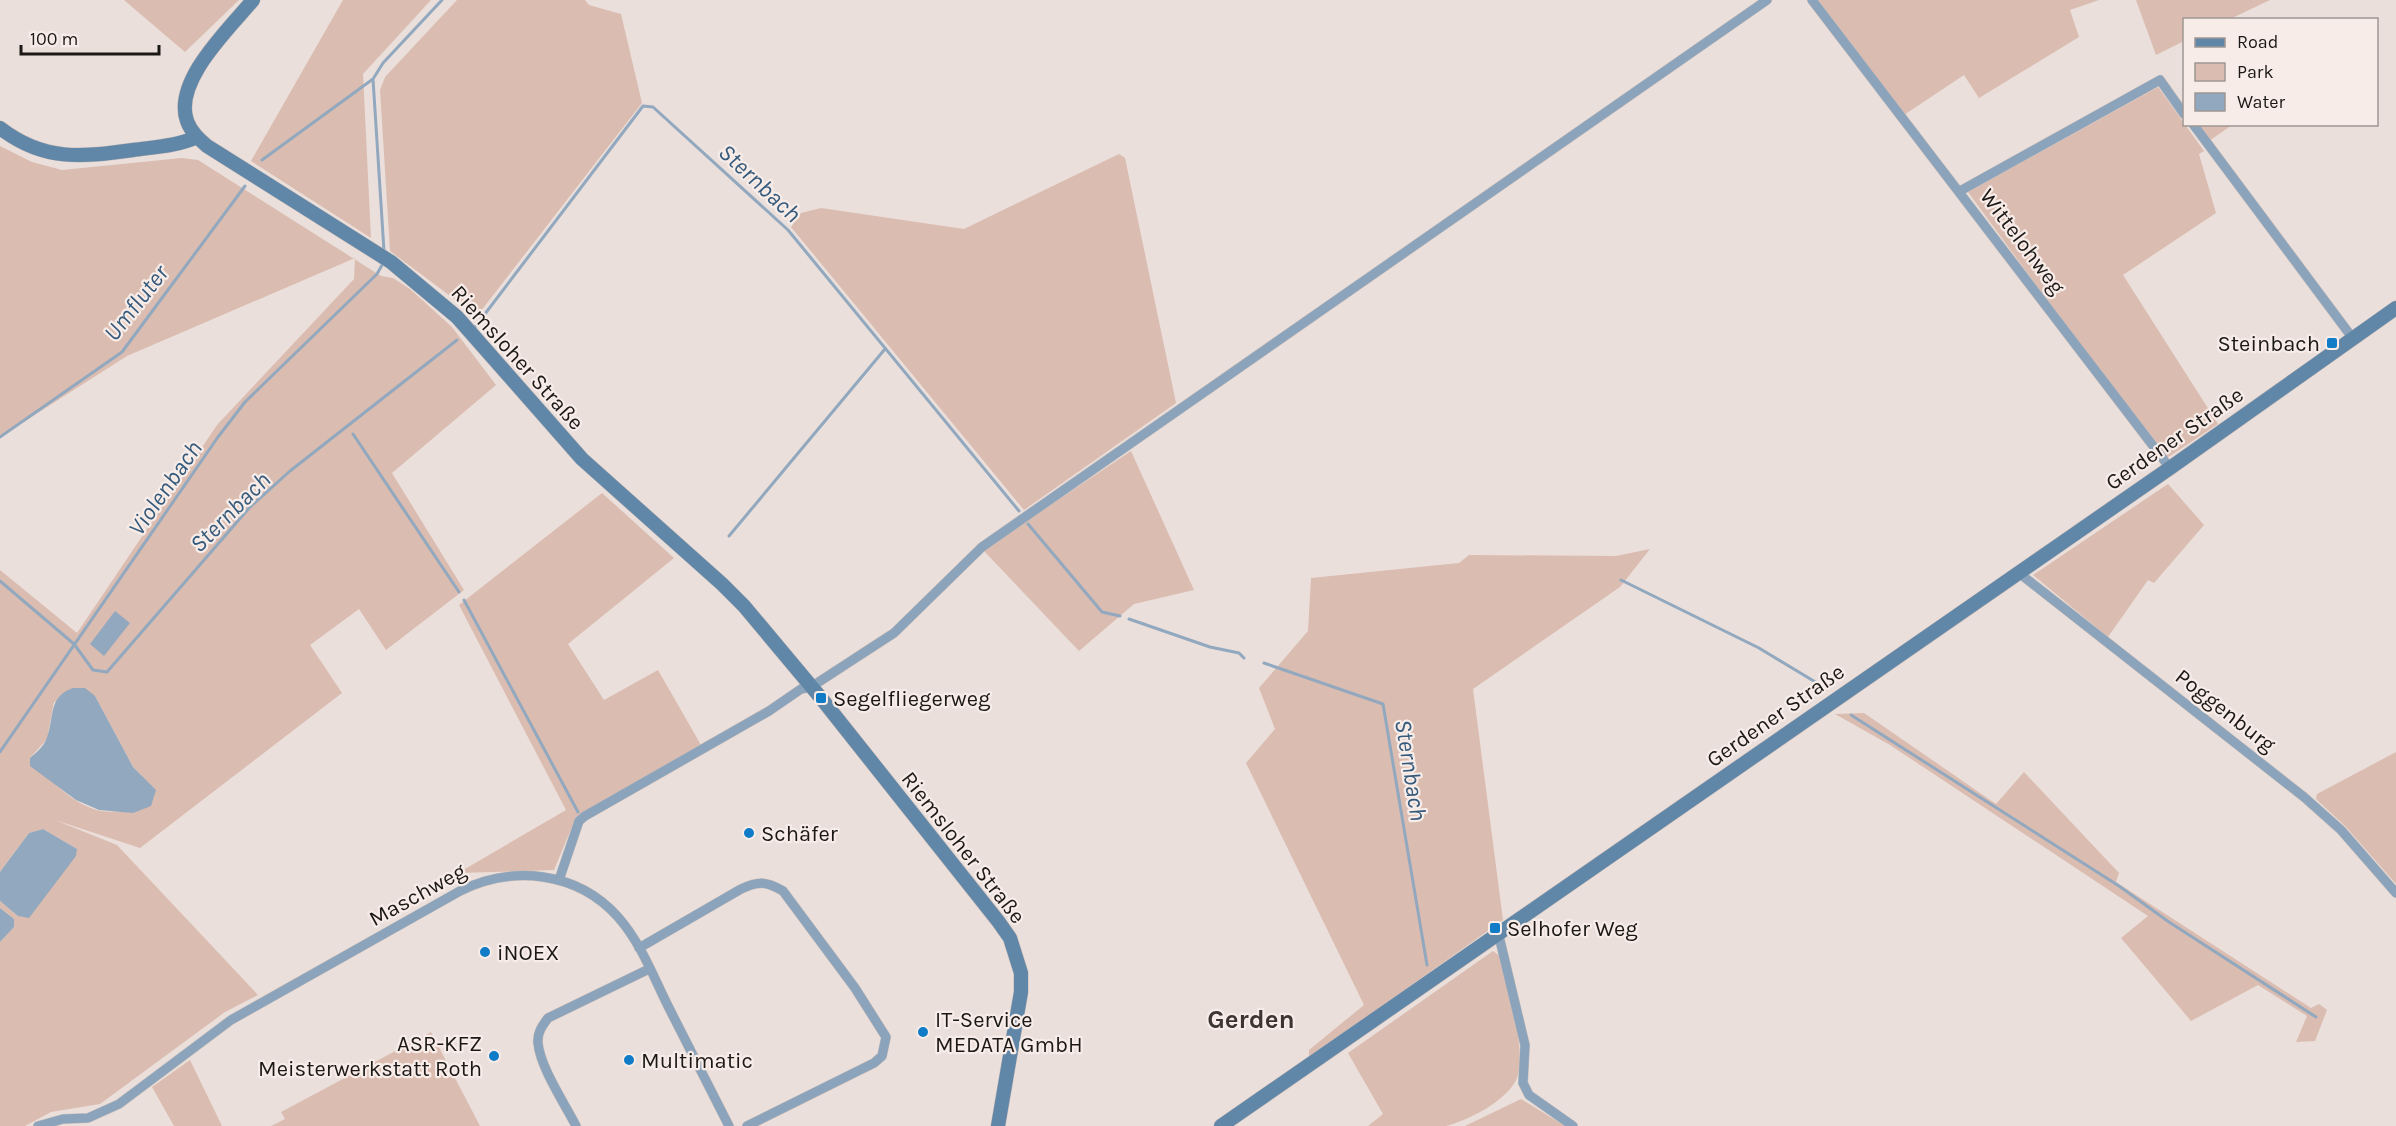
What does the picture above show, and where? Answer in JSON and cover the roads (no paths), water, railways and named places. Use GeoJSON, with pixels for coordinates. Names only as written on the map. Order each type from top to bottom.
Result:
{"type":"FeatureCollection","features":[{"type":"Feature","properties":{"kind":"main road"},"geometry":{"type":"LineString","coordinates":[[0,128],[22,144],[43,152],[66,156],[89,156],[167,146],[197,136],[186,116],[187,89],[198,68],[253,0]]}},
{"type":"Feature","properties":{"kind":"main road","name":"Riemsloher Straße"},"geometry":{"type":"LineString","coordinates":[[197,136],[207,146],[391,262],[439,300],[477,338],[558,434],[602,477],[722,584],[812,687],[1010,938],[1018,957],[1021,992],[998,1126]]}},
{"type":"Feature","properties":{"kind":"main road","name":"Gerdener Straße"},"geometry":{"type":"LineString","coordinates":[[1221,1126],[2170,468],[2263,401],[2394,313]]}},
{"type":"Feature","properties":{"kind":"street"},"geometry":{"type":"LineString","coordinates":[[559,880],[579,821],[585,816],[769,711],[801,688],[812,687],[894,633],[982,547],[1767,0]]}},
{"type":"Feature","properties":{"kind":"street"},"geometry":{"type":"LineString","coordinates":[[1812,0],[1960,191]]}},
{"type":"Feature","properties":{"kind":"street","name":"Wittelohweg"},"geometry":{"type":"LineString","coordinates":[[2170,468],[1960,191],[2160,80],[2183,113]]}},
{"type":"Feature","properties":{"kind":"street"},"geometry":{"type":"LineString","coordinates":[[2194,126],[2354,340]]}},
{"type":"Feature","properties":{"kind":"street","name":"Poggenburg"},"geometry":{"type":"LineString","coordinates":[[2019,573],[2304,796],[2341,830],[2396,893]]}},
{"type":"Feature","properties":{"kind":"street","name":"Maschweg"},"geometry":{"type":"LineString","coordinates":[[38,1126],[63,1119],[90,1122],[119,1104],[231,1020],[477,882],[513,875],[559,880],[582,890],[619,918],[639,948],[729,1126]]}},
{"type":"Feature","properties":{"kind":"street"},"geometry":{"type":"LineString","coordinates":[[639,948],[757,881],[770,884],[783,891],[865,1002],[886,1037],[882,1056],[874,1063],[747,1126]]}},
{"type":"Feature","properties":{"kind":"street"},"geometry":{"type":"LineString","coordinates":[[1498,932],[1525,1045],[1524,1088],[1529,1095],[1573,1126]]}},
{"type":"Feature","properties":{"kind":"street"},"geometry":{"type":"LineString","coordinates":[[576,1126],[541,1056],[537,1042],[540,1028],[548,1018],[649,969]]}},
{"type":"Feature","properties":{"kind":"water"},"geometry":{"type":"Polygon","coordinates":[[[115,611],[130,623],[104,656],[90,644],[115,611]]]}},
{"type":"Feature","properties":{"kind":"water"},"geometry":{"type":"Polygon","coordinates":[[[73,688],[85,688],[95,696],[133,767],[156,790],[151,806],[133,813],[99,810],[76,800],[30,766],[30,758],[46,740],[55,703],[65,692],[73,688]]]}},
{"type":"Feature","properties":{"kind":"water"},"geometry":{"type":"Polygon","coordinates":[[[43,829],[77,849],[76,856],[29,918],[18,916],[0,901],[0,872],[29,833],[43,829]]]}},
{"type":"Feature","properties":{"kind":"water"},"geometry":{"type":"Polygon","coordinates":[[[0,908],[14,919],[14,927],[0,942],[0,908]]]}},
{"type":"Feature","properties":{"kind":"waterway","name":"Violenbach"},"geometry":{"type":"LineString","coordinates":[[384,251],[373,79],[383,63],[442,0]]}},
{"type":"Feature","properties":{"kind":"waterway"},"geometry":{"type":"LineString","coordinates":[[262,160],[373,79]]}},
{"type":"Feature","properties":{"kind":"waterway","name":"Sternbach"},"geometry":{"type":"LineString","coordinates":[[475,327],[643,106],[653,107],[788,230],[1019,511]]}},
{"type":"Feature","properties":{"kind":"waterway","name":"Umfluter"},"geometry":{"type":"LineString","coordinates":[[0,437],[122,352],[245,186]]}},
{"type":"Feature","properties":{"kind":"waterway","name":"Violenbach"},"geometry":{"type":"LineString","coordinates":[[0,752],[218,437],[245,402],[377,274],[382,265]]}},
{"type":"Feature","properties":{"kind":"waterway","name":"Sternbach"},"geometry":{"type":"LineString","coordinates":[[0,581],[74,644],[93,670],[107,672],[250,507],[290,471],[457,340]]}},
{"type":"Feature","properties":{"kind":"waterway"},"geometry":{"type":"LineString","coordinates":[[729,536],[885,349]]}},
{"type":"Feature","properties":{"kind":"waterway"},"geometry":{"type":"LineString","coordinates":[[353,434],[459,592]]}},
{"type":"Feature","properties":{"kind":"waterway","name":"Sternbach"},"geometry":{"type":"LineString","coordinates":[[1028,524],[1102,612],[1120,616]]}},
{"type":"Feature","properties":{"kind":"waterway"},"geometry":{"type":"LineString","coordinates":[[1621,580],[1759,648],[1827,689]]}},
{"type":"Feature","properties":{"kind":"waterway"},"geometry":{"type":"LineString","coordinates":[[464,600],[578,812]]}},
{"type":"Feature","properties":{"kind":"waterway","name":"Sternbach"},"geometry":{"type":"LineString","coordinates":[[1129,619],[1210,647],[1239,653],[1244,658]]}},
{"type":"Feature","properties":{"kind":"waterway","name":"Sternbach"},"geometry":{"type":"LineString","coordinates":[[1264,663],[1383,704],[1427,965]]}},
{"type":"Feature","properties":{"kind":"waterway"},"geometry":{"type":"LineString","coordinates":[[1851,715],[2119,886],[2169,922],[2316,1017]]}},
{"type":"Feature","properties":{"kind":"place","name":"Steinbach"},"geometry":{"type":"Point","coordinates":[2332,343]}},
{"type":"Feature","properties":{"kind":"place","name":"Segelfliegerweg"},"geometry":{"type":"Point","coordinates":[821,698]}},
{"type":"Feature","properties":{"kind":"place","name":"Schäfer"},"geometry":{"type":"Point","coordinates":[749,833]}},
{"type":"Feature","properties":{"kind":"place","name":"Selhofer Weg"},"geometry":{"type":"Point","coordinates":[1495,928]}},
{"type":"Feature","properties":{"kind":"place","name":"iNOEX"},"geometry":{"type":"Point","coordinates":[485,952]}},
{"type":"Feature","properties":{"kind":"place","name":"IT-Service MEDATA GmbH"},"geometry":{"type":"Point","coordinates":[923,1032]}},
{"type":"Feature","properties":{"kind":"place","name":"ASR-KFZ Meisterwerkstatt Roth"},"geometry":{"type":"Point","coordinates":[494,1056]}},
{"type":"Feature","properties":{"kind":"place","name":"Multimatic"},"geometry":{"type":"Point","coordinates":[629,1060]}},
{"type":"Feature","properties":{"kind":"district","name":"Gerden"},"geometry":{"type":"Point","coordinates":[1251,1019]}}]}
